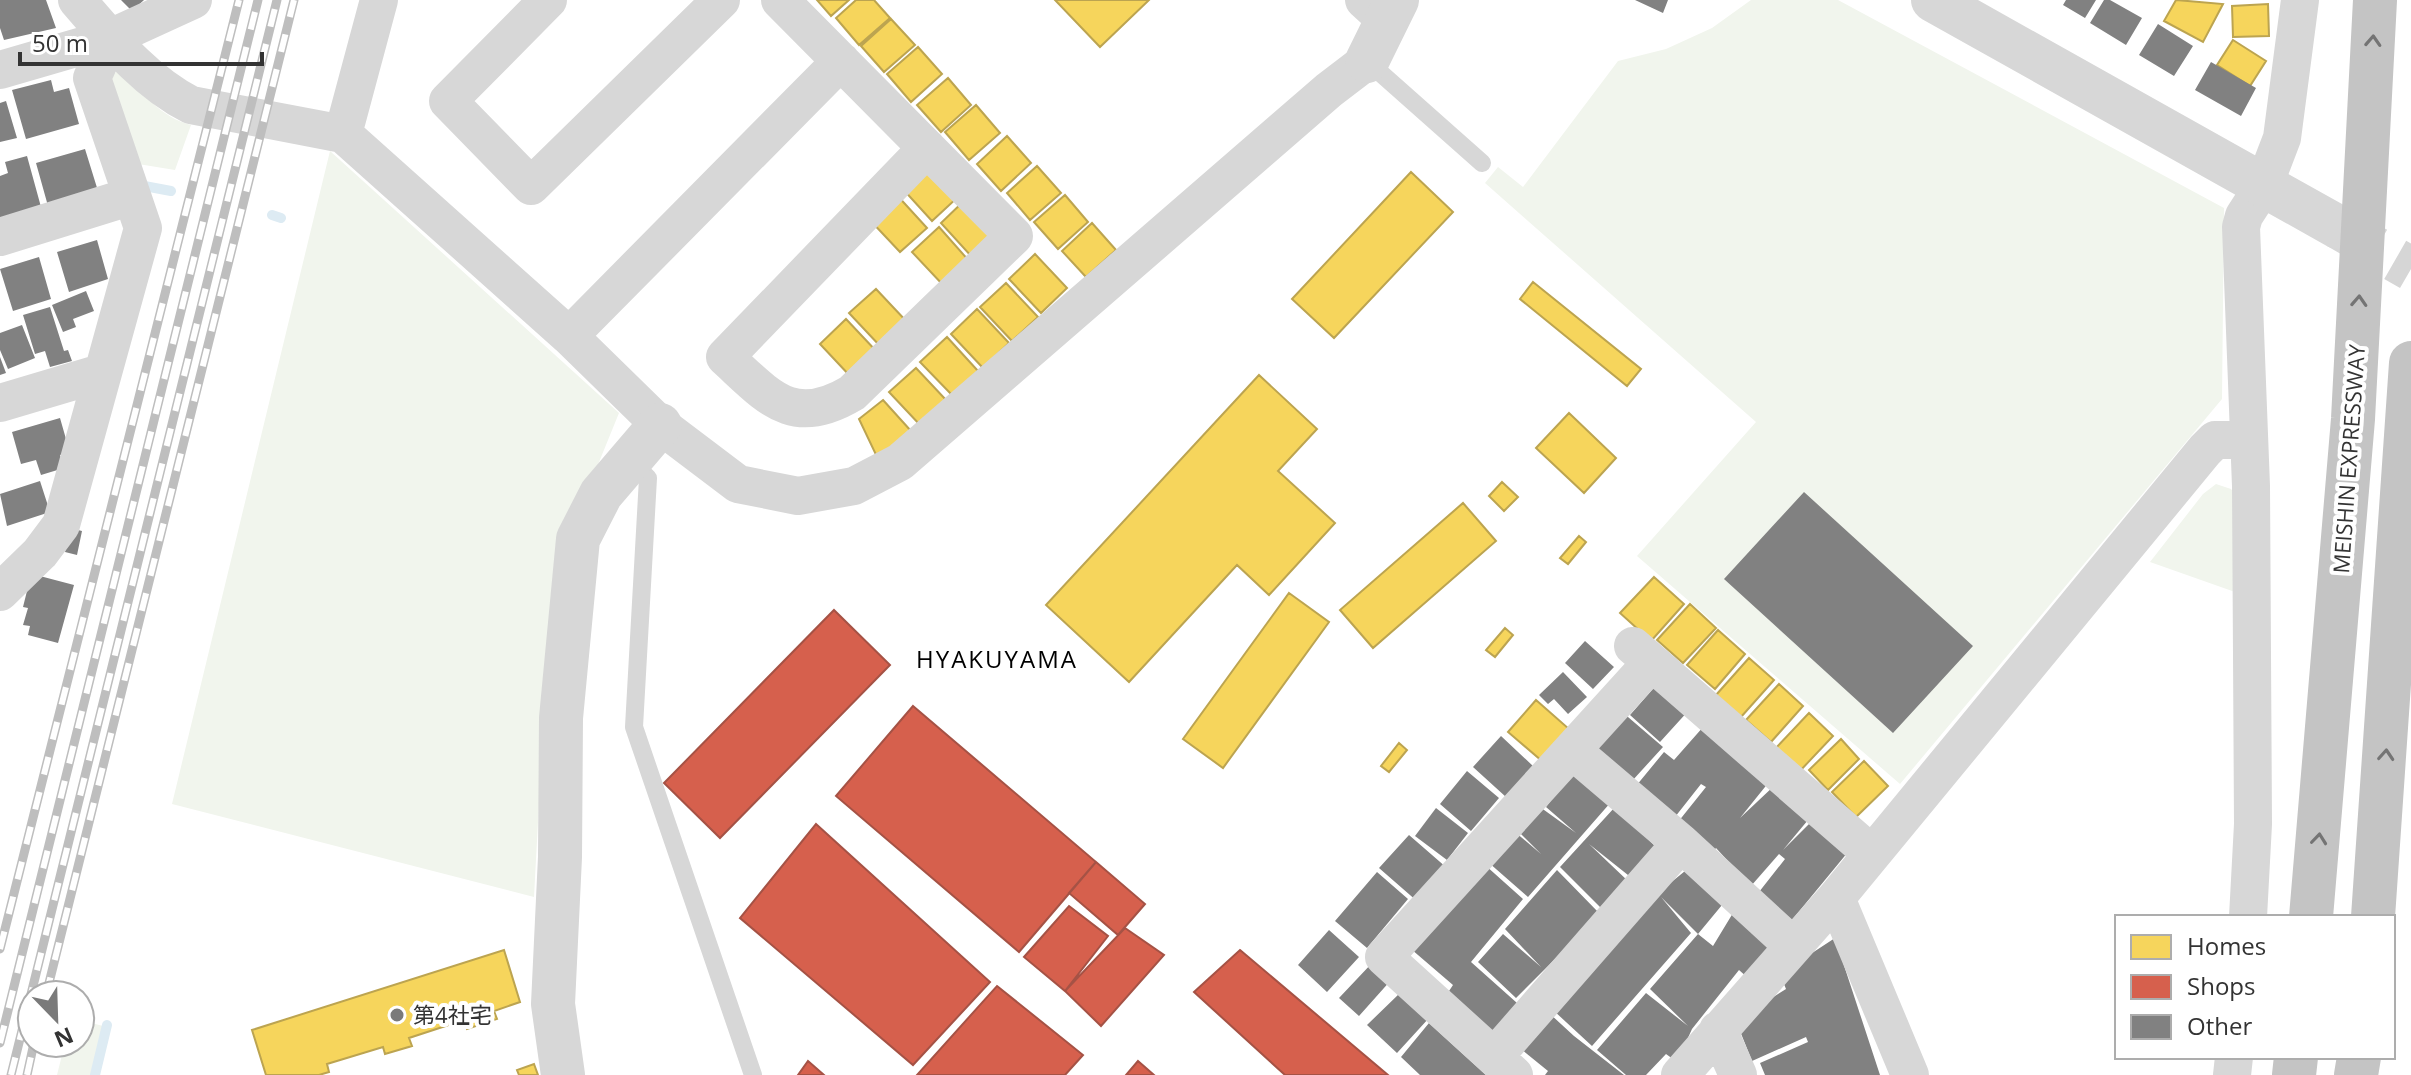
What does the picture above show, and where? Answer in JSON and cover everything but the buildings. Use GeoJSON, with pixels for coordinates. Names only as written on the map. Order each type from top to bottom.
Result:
{"type":"FeatureCollection","features":[{"type":"Feature","properties":{"kind":"highway","name":"MEISHIN EXPRESSWAY"},"geometry":{"type":"LineString","coordinates":[[2311,915],[2353,419],[2375,0]]}},
{"type":"Feature","properties":{"kind":"highway"},"geometry":{"type":"LineString","coordinates":[[2373,915],[2411,363]]}},
{"type":"Feature","properties":{"kind":"street"},"geometry":{"type":"LineString","coordinates":[[77,0],[110,38],[169,94],[191,105],[343,134],[569,336],[660,425],[738,484],[798,496],[854,486],[900,462],[1329,90],[1367,61],[1383,7]]}},
{"type":"Feature","properties":{"kind":"street"},"geometry":{"type":"LineString","coordinates":[[0,70],[110,38],[193,0]]}},
{"type":"Feature","properties":{"kind":"street"},"geometry":{"type":"LineString","coordinates":[[343,134],[379,0]]}},
{"type":"Feature","properties":{"kind":"street"},"geometry":{"type":"LineString","coordinates":[[548,0],[448,101],[531,186],[721,0]]}},
{"type":"Feature","properties":{"kind":"street"},"geometry":{"type":"LineString","coordinates":[[780,0],[841,61],[1014,236],[852,393],[831,406],[798,410],[773,401],[725,357],[927,148]]}},
{"type":"Feature","properties":{"kind":"street"},"geometry":{"type":"LineString","coordinates":[[1933,0],[2338,227]]}},
{"type":"Feature","properties":{"kind":"street"},"geometry":{"type":"LineString","coordinates":[[2248,915],[2253,808],[2251,486],[2241,227],[2244,216],[2264,185],[2282,138],[2300,0]]}},
{"type":"Feature","properties":{"kind":"street"},"geometry":{"type":"LineString","coordinates":[[0,592],[40,553],[61,525],[143,228],[92,78],[110,38]]}},
{"type":"Feature","properties":{"kind":"street"},"geometry":{"type":"LineString","coordinates":[[569,336],[841,61]]}},
{"type":"Feature","properties":{"kind":"street"},"geometry":{"type":"LineString","coordinates":[[0,237],[132,196]]}},
{"type":"Feature","properties":{"kind":"street"},"geometry":{"type":"LineString","coordinates":[[0,403],[101,373]]}},
{"type":"Feature","properties":{"kind":"street"},"geometry":{"type":"LineString","coordinates":[[563,1075],[553,1004],[560,857],[560,731],[578,539],[601,494],[660,425]]}},
{"type":"Feature","properties":{"kind":"street"},"geometry":{"type":"LineString","coordinates":[[1680,1075],[1836,898],[2205,450],[2215,440],[2247,440]]}},
{"type":"Feature","properties":{"kind":"street"},"geometry":{"type":"LineString","coordinates":[[1681,843],[1504,1066],[1384,957],[1574,752],[1642,655],[1872,854]]}},
{"type":"Feature","properties":{"kind":"street"},"geometry":{"type":"LineString","coordinates":[[1574,752],[1681,843],[1793,946]]}},
{"type":"Feature","properties":{"kind":"street"},"geometry":{"type":"LineString","coordinates":[[1836,898],[1910,1075]]}},
{"type":"Feature","properties":{"kind":"street"},"geometry":{"type":"LineString","coordinates":[[1718,1030],[1738,1075]]}},
{"type":"Feature","properties":{"kind":"lane"},"geometry":{"type":"LineString","coordinates":[[1367,61],[1482,163]]}},
{"type":"Feature","properties":{"kind":"lane"},"geometry":{"type":"LineString","coordinates":[[629,459],[648,478],[634,727],[753,1075]]}},
{"type":"Feature","properties":{"kind":"shaded area"},"geometry":{"type":"Polygon","coordinates":[[[1751,0],[1838,0],[2224,208],[2222,399],[1900,784],[1637,556],[1756,422],[1485,183],[1498,167],[1523,187],[1618,61],[1666,49],[1712,28],[1751,0]]]}},
{"type":"Feature","properties":{"kind":"shaded area"},"geometry":{"type":"Polygon","coordinates":[[[122,70],[161,110],[191,125],[175,170],[132,163],[106,89],[114,73],[122,70]]]}},
{"type":"Feature","properties":{"kind":"shaded area"},"geometry":{"type":"Polygon","coordinates":[[[330,151],[619,413],[584,499],[545,690],[534,897],[172,804],[330,151]]]}},
{"type":"Feature","properties":{"kind":"shaded area"},"geometry":{"type":"Polygon","coordinates":[[[2216,484],[2231,489],[2237,497],[2235,592],[2150,562],[2203,494],[2216,484]]]}},
{"type":"Feature","properties":{"kind":"shaded area"},"geometry":{"type":"Polygon","coordinates":[[[96,1024],[103,1026],[96,1055],[96,1024]]]}},
{"type":"Feature","properties":{"kind":"shaded area"},"geometry":{"type":"Polygon","coordinates":[[[61,1059],[95,1059],[91,1075],[57,1075],[61,1059]]]}},
{"type":"Feature","properties":{"kind":"waterway"},"geometry":{"type":"LineString","coordinates":[[139,185],[171,191]]}},
{"type":"Feature","properties":{"kind":"waterway"},"geometry":{"type":"LineString","coordinates":[[272,215],[281,218]]}},
{"type":"Feature","properties":{"kind":"waterway"},"geometry":{"type":"LineString","coordinates":[[95,1075],[107,1025]]}},
{"type":"Feature","properties":{"kind":"tunnel"},"geometry":{"type":"LineString","coordinates":[[2338,227],[2411,269]]}},
{"type":"Feature","properties":{"kind":"railway"},"geometry":{"type":"LineString","coordinates":[[0,949],[239,0]]}},
{"type":"Feature","properties":{"kind":"railway"},"geometry":{"type":"LineString","coordinates":[[0,1043],[258,0]]}},
{"type":"Feature","properties":{"kind":"railway"},"geometry":{"type":"LineString","coordinates":[[11,1075],[277,0]]}},
{"type":"Feature","properties":{"kind":"railway"},"geometry":{"type":"LineString","coordinates":[[50,979],[294,0]]}},
{"type":"Feature","properties":{"kind":"railway"},"geometry":{"type":"LineString","coordinates":[[27,1075],[30,1059]]}},
{"type":"Feature","properties":{"kind":"place","name":"第4社宅"},"geometry":{"type":"Point","coordinates":[397,1015]}},
{"type":"Feature","properties":{"kind":"district","name":"HYAKUYAMA"},"geometry":{"type":"Point","coordinates":[997,660]}}]}
